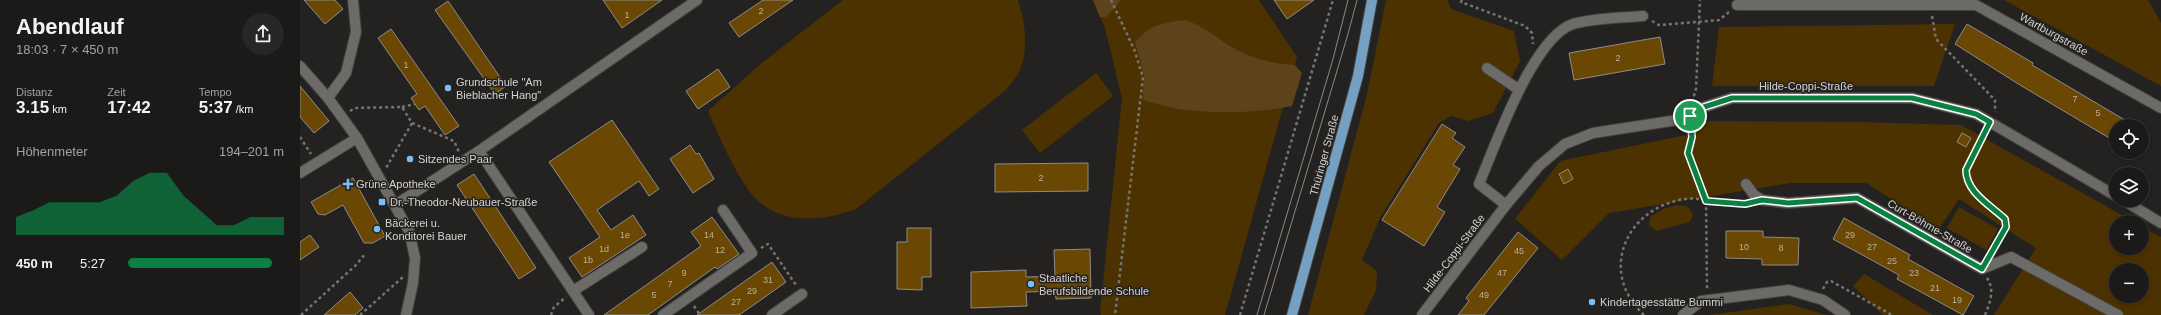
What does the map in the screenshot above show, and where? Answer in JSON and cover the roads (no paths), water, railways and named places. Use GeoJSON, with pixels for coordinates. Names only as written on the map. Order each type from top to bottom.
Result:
{"type":"FeatureCollection","features":[{"type":"Feature","properties":{"kind":"main road","name":"Thüringer Straße"},"geometry":{"type":"LineString","coordinates":[[1292,315],[1358,76],[1372,0]]}},
{"type":"Feature","properties":{"kind":"street"},"geometry":{"type":"LineString","coordinates":[[328,98],[346,73],[356,32],[353,0]]}},
{"type":"Feature","properties":{"kind":"street"},"geometry":{"type":"LineString","coordinates":[[395,205],[479,151],[697,0]]}},
{"type":"Feature","properties":{"kind":"street","name":"Wartburgstraße"},"geometry":{"type":"LineString","coordinates":[[1737,5],[1976,5],[2161,108]]}},
{"type":"Feature","properties":{"kind":"street"},"geometry":{"type":"LineString","coordinates":[[1506,205],[1479,184],[1518,89],[1551,39],[1572,24],[1642,16]]}},
{"type":"Feature","properties":{"kind":"street"},"geometry":{"type":"LineString","coordinates":[[300,66],[328,98],[357,138],[409,231],[415,258],[408,314]]}},
{"type":"Feature","properties":{"kind":"street"},"geometry":{"type":"LineString","coordinates":[[1487,68],[1518,89]]}},
{"type":"Feature","properties":{"kind":"street","name":"Hilde-Coppi-Straße"},"geometry":{"type":"LineString","coordinates":[[1422,315],[1506,205],[1539,166],[1565,144],[1593,133],[1684,119],[1704,107],[1732,98],[1912,98],[1976,114],[2109,192]]}},
{"type":"Feature","properties":{"kind":"street"},"geometry":{"type":"LineString","coordinates":[[300,173],[357,138]]}},
{"type":"Feature","properties":{"kind":"street"},"geometry":{"type":"LineString","coordinates":[[479,151],[589,315]]}},
{"type":"Feature","properties":{"kind":"street","name":"Curt-Böhme-Straße"},"geometry":{"type":"LineString","coordinates":[[1746,184],[1754,195],[1762,200],[1788,203],[1857,198],[1982,269],[2011,257],[2118,315]]}},
{"type":"Feature","properties":{"kind":"street"},"geometry":{"type":"LineString","coordinates":[[2135,207],[2161,223]]}},
{"type":"Feature","properties":{"kind":"street"},"geometry":{"type":"LineString","coordinates":[[663,315],[752,252],[723,210]]}},
{"type":"Feature","properties":{"kind":"street"},"geometry":{"type":"LineString","coordinates":[[573,291],[642,247]]}},
{"type":"Feature","properties":{"kind":"street"},"geometry":{"type":"LineString","coordinates":[[1683,315],[1701,301],[1790,290],[1818,298],[1846,315]]}},
{"type":"Feature","properties":{"kind":"street"},"geometry":{"type":"LineString","coordinates":[[772,315],[802,294]]}},
{"type":"Feature","properties":{"kind":"tram line"},"geometry":{"type":"LineString","coordinates":[[1257,315],[1333,59],[1348,0]]}},
{"type":"Feature","properties":{"kind":"tram line"},"geometry":{"type":"LineString","coordinates":[[1264,315],[1357,0]]}},
{"type":"Feature","properties":{"kind":"place","name":"Grundschule \"Am Bieblacher Hang\""},"geometry":{"type":"Point","coordinates":[448,88]}},
{"type":"Feature","properties":{"kind":"place","name":"Sitzendes Paar"},"geometry":{"type":"Point","coordinates":[410,159]}},
{"type":"Feature","properties":{"kind":"place","name":"Grüne Apotheke"},"geometry":{"type":"Point","coordinates":[348,184]}},
{"type":"Feature","properties":{"kind":"place","name":"Dr.-Theodor-Neubauer-Straße"},"geometry":{"type":"Point","coordinates":[382,202]}},
{"type":"Feature","properties":{"kind":"place","name":"Bäckerei u. Konditorei Bauer"},"geometry":{"type":"Point","coordinates":[377,229]}},
{"type":"Feature","properties":{"kind":"place","name":"Staatliche Berufsbildende Schule"},"geometry":{"type":"Point","coordinates":[1031,284]}},
{"type":"Feature","properties":{"kind":"place","name":"Kindertagesstätte Bummi"},"geometry":{"type":"Point","coordinates":[1592,302]}}]}
